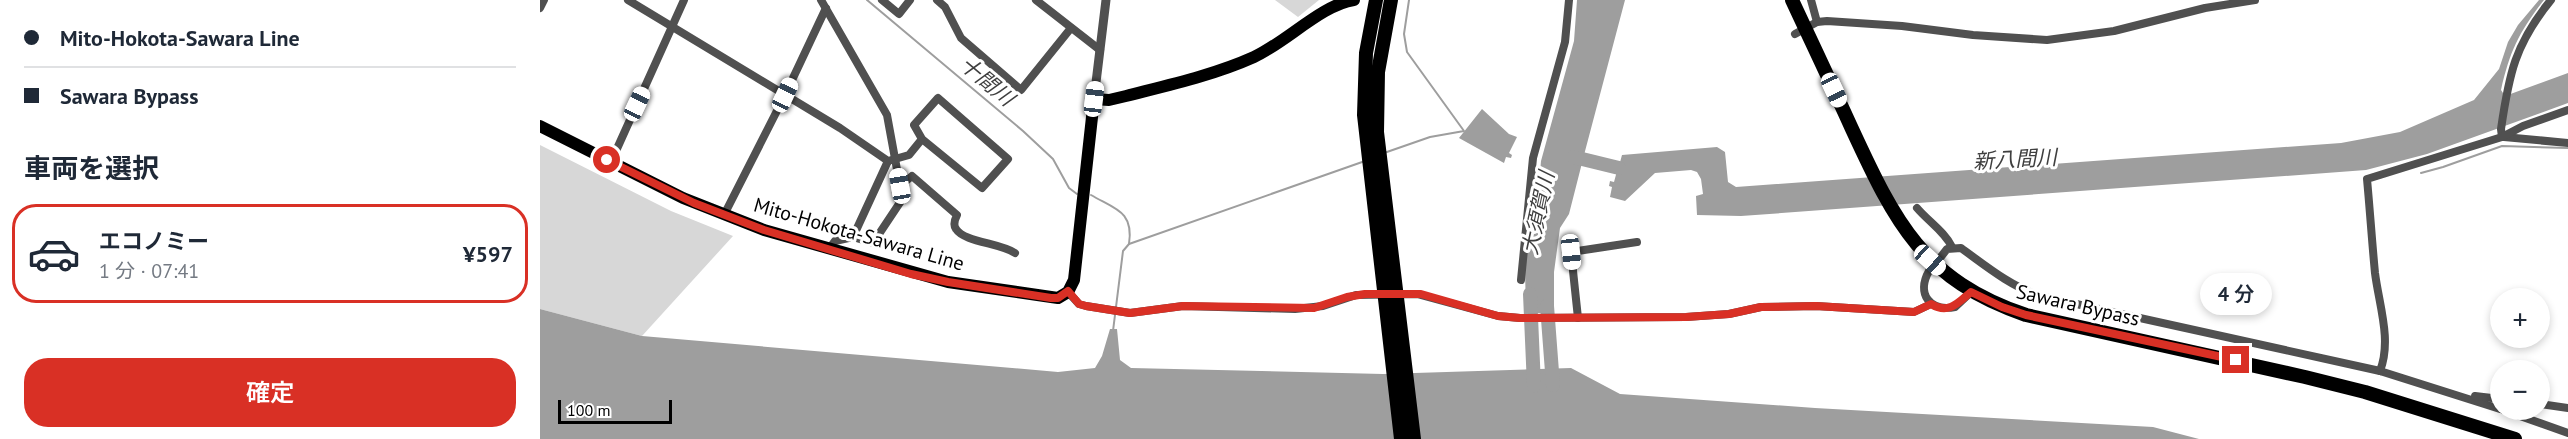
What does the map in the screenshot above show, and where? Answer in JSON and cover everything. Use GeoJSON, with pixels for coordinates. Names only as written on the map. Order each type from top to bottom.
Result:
{"type":"FeatureCollection","features":[{"type":"Feature","properties":{"kind":"highway","name":"Sawara Bypass"},"geometry":{"type":"LineString","coordinates":[[1792,0],[1890,208],[1917,246],[1943,272],[1971,292],[2002,307],[2026,315],[2365,392],[2515,439]]}},
{"type":"Feature","properties":{"kind":"highway"},"geometry":{"type":"LineString","coordinates":[[1371,1],[1368,36],[1378,152],[1414,439]]}},
{"type":"Feature","properties":{"kind":"highway"},"geometry":{"type":"LineString","coordinates":[[1391,3],[1372,71],[1366,131],[1401,439]]}},
{"type":"Feature","properties":{"kind":"main road"},"geometry":{"type":"LineString","coordinates":[[1068,291],[1077,267],[1094,99],[1109,100],[1126,96],[1238,63],[1280,43],[1337,5],[1354,0]]}},
{"type":"Feature","properties":{"kind":"main road"},"geometry":{"type":"LineString","coordinates":[[1371,1],[1391,3]]}},
{"type":"Feature","properties":{"kind":"main road","name":"Mito-Hokota-Sawara Line"},"geometry":{"type":"LineString","coordinates":[[540,126],[683,198],[724,215],[829,249],[948,282],[1051,298],[1058,298],[1068,291]]}},
{"type":"Feature","properties":{"kind":"street"},"geometry":{"type":"LineString","coordinates":[[540,8],[544,0]]}},
{"type":"Feature","properties":{"kind":"street"},"geometry":{"type":"LineString","coordinates":[[628,0],[892,160]]}},
{"type":"Feature","properties":{"kind":"street"},"geometry":{"type":"LineString","coordinates":[[611,162],[684,0]]}},
{"type":"Feature","properties":{"kind":"street"},"geometry":{"type":"LineString","coordinates":[[821,0],[881,100],[887,115],[892,160],[900,186],[901,201],[873,243],[853,237],[835,241],[829,249]]}},
{"type":"Feature","properties":{"kind":"street"},"geometry":{"type":"LineString","coordinates":[[882,0],[899,14],[910,0]]}},
{"type":"Feature","properties":{"kind":"street"},"geometry":{"type":"LineString","coordinates":[[937,0],[945,7],[961,38],[1021,90],[1071,28]]}},
{"type":"Feature","properties":{"kind":"street"},"geometry":{"type":"LineString","coordinates":[[1036,0],[1100,50]]}},
{"type":"Feature","properties":{"kind":"street"},"geometry":{"type":"LineString","coordinates":[[1094,99],[1106,0]]}},
{"type":"Feature","properties":{"kind":"street"},"geometry":{"type":"LineString","coordinates":[[1521,280],[1532,191],[1533,159],[1565,42],[1569,0]]}},
{"type":"Feature","properties":{"kind":"street"},"geometry":{"type":"LineString","coordinates":[[1811,0],[1806,28],[1859,22],[1984,36],[2047,40],[2114,31],[2205,8],[2255,0]]}},
{"type":"Feature","properties":{"kind":"street"},"geometry":{"type":"LineString","coordinates":[[2501,133],[2512,69],[2527,32],[2551,0]]}},
{"type":"Feature","properties":{"kind":"street"},"geometry":{"type":"LineString","coordinates":[[724,215],[826,8]]}},
{"type":"Feature","properties":{"kind":"street"},"geometry":{"type":"LineString","coordinates":[[938,98],[1008,159],[982,188],[922,139],[914,125],[938,98]]}},
{"type":"Feature","properties":{"kind":"street"},"geometry":{"type":"LineString","coordinates":[[2380,371],[2385,358],[2385,332],[2375,274],[2367,179],[2568,110]]}},
{"type":"Feature","properties":{"kind":"street"},"geometry":{"type":"LineString","coordinates":[[2501,133],[2568,143]]}},
{"type":"Feature","properties":{"kind":"street"},"geometry":{"type":"LineString","coordinates":[[853,237],[892,160],[909,155],[922,139]]}},
{"type":"Feature","properties":{"kind":"street"},"geometry":{"type":"LineString","coordinates":[[900,186],[912,176],[957,215],[954,224],[964,236],[1006,248],[1014,253]]}},
{"type":"Feature","properties":{"kind":"street"},"geometry":{"type":"LineString","coordinates":[[1917,208],[1929,222],[1947,236],[1952,247]]}},
{"type":"Feature","properties":{"kind":"street"},"geometry":{"type":"LineString","coordinates":[[1578,318],[1571,252],[1637,242]]}},
{"type":"Feature","properties":{"kind":"street"},"geometry":{"type":"LineString","coordinates":[[1940,258],[1952,247],[1961,248],[1990,270],[2025,291],[2040,296],[2380,371],[2490,405]]}},
{"type":"Feature","properties":{"kind":"street"},"geometry":{"type":"LineString","coordinates":[[1929,271],[1924,290],[1931,304],[1941,308],[1955,307],[1971,292]]}},
{"type":"Feature","properties":{"kind":"street"},"geometry":{"type":"LineString","coordinates":[[1068,291],[1079,304],[1130,313],[1183,306],[1295,309],[1323,306],[1356,295],[1421,294],[1498,316],[1525,318],[1686,317],[1729,314],[1761,307],[1816,306],[1914,312],[1931,304]]}},
{"type":"Feature","properties":{"kind":"street"},"geometry":{"type":"LineString","coordinates":[[2462,395],[2490,398]]}},
{"type":"Feature","properties":{"kind":"street"},"geometry":{"type":"LineString","coordinates":[[2550,405],[2568,408]]}},
{"type":"Feature","properties":{"kind":"street"},"geometry":{"type":"LineString","coordinates":[[2531,420],[2568,434]]}},
{"type":"Feature","properties":{"kind":"shaded area"},"geometry":{"type":"Polygon","coordinates":[[[1275,0],[1319,0],[1298,17],[1275,0]]]}},
{"type":"Feature","properties":{"kind":"shaded area"},"geometry":{"type":"Polygon","coordinates":[[[540,145],[671,211],[733,236],[642,336],[540,309],[540,145]]]}},
{"type":"Feature","properties":{"kind":"water"},"geometry":{"type":"Polygon","coordinates":[[[1577,0],[1625,0],[1584,155],[1587,156],[1585,163],[1582,163],[1569,214],[1560,228],[1554,272],[1554,313],[1526,313],[1525,270],[1529,234],[1538,196],[1541,161],[1574,41],[1577,0]]]}},
{"type":"Feature","properties":{"kind":"water"},"geometry":{"type":"Polygon","coordinates":[[[2539,0],[2544,0],[2516,42],[2501,90],[2505,96],[2568,73],[2568,103],[2427,154],[2366,170],[1741,216],[1697,215],[1696,196],[1703,194],[1701,179],[1697,172],[1691,170],[1655,173],[1625,201],[1610,197],[1612,187],[1609,186],[1610,181],[1614,182],[1617,171],[1600,167],[1602,161],[1619,166],[1622,155],[1717,147],[1725,152],[1728,182],[1736,187],[2341,143],[2400,132],[2474,100],[2499,69],[2508,42],[2518,25],[2539,0]]]}},
{"type":"Feature","properties":{"kind":"water"},"geometry":{"type":"Polygon","coordinates":[[[1482,109],[1509,134],[1517,137],[1509,153],[1512,155],[1511,158],[1506,157],[1504,163],[1459,138],[1482,109]]]}},
{"type":"Feature","properties":{"kind":"water"},"geometry":{"type":"Polygon","coordinates":[[[540,309],[642,336],[1058,372],[1095,368],[1102,356],[1110,329],[1117,329],[1120,360],[1131,368],[1383,374],[1571,368],[1620,394],[1815,408],[2153,427],[2199,439],[540,439],[540,309]]]}},
{"type":"Feature","properties":{"kind":"waterway","name":"十間川"},"geometry":{"type":"LineString","coordinates":[[867,0],[1023,131],[1053,159],[1069,188],[1077,194]]}},
{"type":"Feature","properties":{"kind":"waterway"},"geometry":{"type":"LineString","coordinates":[[1384,153],[1430,137],[1464,131],[1407,52],[1404,34],[1409,0]]}},
{"type":"Feature","properties":{"kind":"waterway"},"geometry":{"type":"LineString","coordinates":[[2421,173],[2502,146],[2568,148]]}},
{"type":"Feature","properties":{"kind":"waterway","name":"新八間川"},"geometry":{"type":"LineString","coordinates":[[1574,157],[1619,168]]}},
{"type":"Feature","properties":{"kind":"waterway"},"geometry":{"type":"LineString","coordinates":[[1113,331],[1123,251],[1129,244],[1365,161]]}},
{"type":"Feature","properties":{"kind":"waterway","name":"十間川"},"geometry":{"type":"LineString","coordinates":[[1091,195],[1115,208],[1126,218],[1129,224],[1129,244]]}},
{"type":"Feature","properties":{"kind":"waterway"},"geometry":{"type":"LineString","coordinates":[[1530,294],[1534,386]]}},
{"type":"Feature","properties":{"kind":"waterway","name":"大須賀川"},"geometry":{"type":"LineString","coordinates":[[1547,306],[1553,385]]}},
{"type":"Feature","properties":{"kind":"route"},"geometry":{"type":"LineString","coordinates":[[607,160],[683,198],[764,230],[911,274],[1051,298],[1058,298],[1068,291],[1079,304],[1130,313],[1183,306],[1314,308],[1347,297],[1365,294],[1421,294],[1508,318],[1686,317],[1729,314],[1761,307],[1816,306],[1914,312],[1931,304],[1941,308],[1955,307],[1971,292],[2002,307],[2026,315],[2236,360]]}}]}
